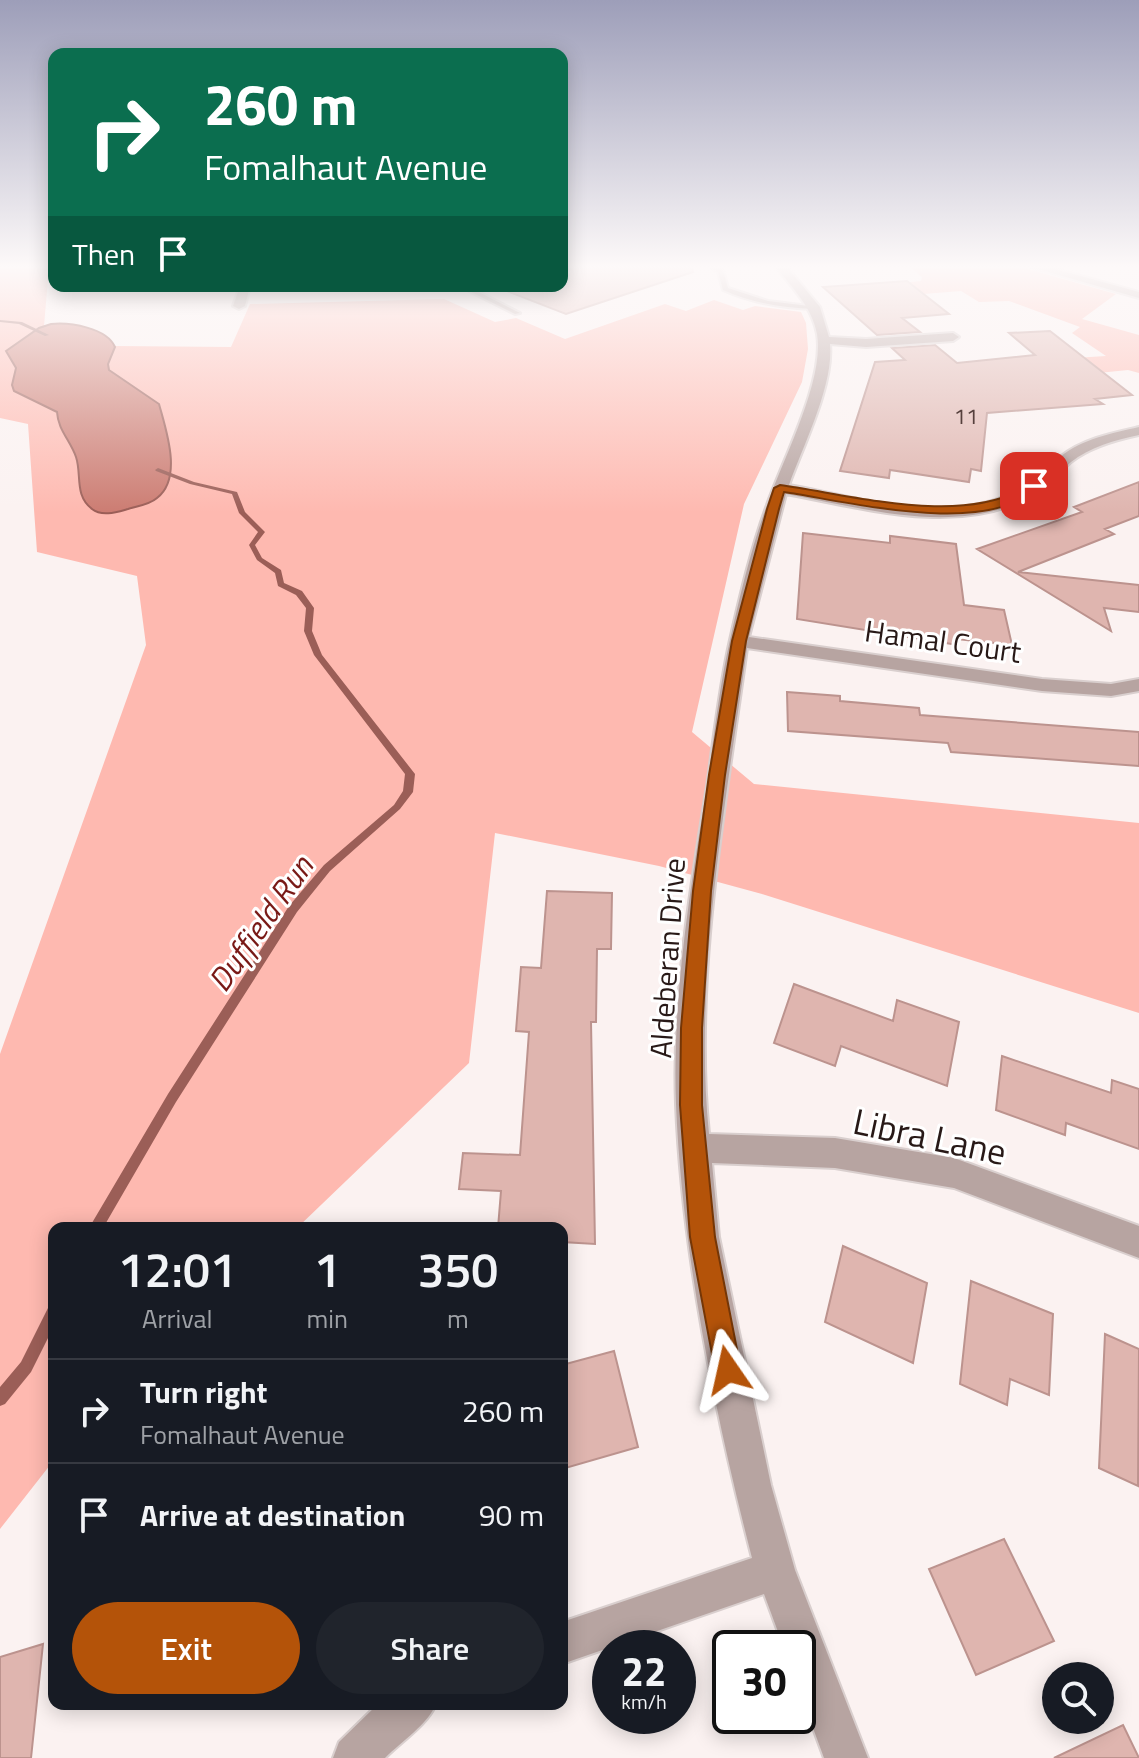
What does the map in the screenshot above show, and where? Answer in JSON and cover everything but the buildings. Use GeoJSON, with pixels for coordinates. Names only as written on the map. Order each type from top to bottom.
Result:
{"type":"FeatureCollection","features":[{"type":"Feature","properties":{"kind":"street","name":"Aldeberan Drive"},"geometry":{"type":"LineString","coordinates":[[825,349],[818,387],[762,544],[739,641],[702,891],[690,1057],[703,1237],[737,1421],[775,1570],[846,1758]]}},
{"type":"Feature","properties":{"kind":"street"},"geometry":{"type":"LineString","coordinates":[[780,488],[917,510],[974,510],[1021,495],[1088,446],[1139,431]]}},
{"type":"Feature","properties":{"kind":"street","name":"Hamal Court"},"geometry":{"type":"LineString","coordinates":[[739,641],[1042,685],[1111,690],[1139,685]]}},
{"type":"Feature","properties":{"kind":"street","name":"Libra Lane"},"geometry":{"type":"LineString","coordinates":[[695,1148],[835,1153],[954,1173],[1139,1242]]}},
{"type":"Feature","properties":{"kind":"street"},"geometry":{"type":"LineString","coordinates":[[568,1641],[775,1570]]}},
{"type":"Feature","properties":{"kind":"street"},"geometry":{"type":"LineString","coordinates":[[355,1758],[406,1710]]}},
{"type":"Feature","properties":{"kind":"shaded area"},"geometry":{"type":"Polygon","coordinates":[[[0,349],[808,349],[802,382],[744,504],[692,732],[754,784],[1139,823],[1139,1013],[762,894],[659,866],[495,833],[469,1063],[303,1222],[48,1222],[48,1468],[0,1529],[0,1054],[146,645],[137,576],[37,552],[28,424],[0,418],[0,349]]]}},
{"type":"Feature","properties":{"kind":"shaded area"},"geometry":{"type":"Polygon","coordinates":[[[114,349],[108,364],[109,370],[159,404],[171,466],[165,489],[154,500],[143,505],[110,513],[92,509],[83,498],[76,457],[57,412],[14,391],[12,385],[16,368],[6,351],[114,349]]]}},
{"type":"Feature","properties":{"kind":"shaded area"},"geometry":{"type":"Polygon","coordinates":[[[1096,349],[1139,349],[1139,373],[1128,370],[1078,375],[1058,359],[1106,356],[1096,349]]]}},
{"type":"Feature","properties":{"kind":"waterway","name":"Duffield Run"},"geometry":{"type":"LineString","coordinates":[[100,1222],[172,1098],[293,909],[327,868],[397,807],[408,792],[410,774],[318,655],[308,631],[310,608],[299,593],[281,584],[278,572],[259,559],[252,545],[262,532],[242,513],[235,493],[192,483],[158,470]]}},
{"type":"Feature","properties":{"kind":"waterway","name":"Duffield Run"},"geometry":{"type":"LineString","coordinates":[[0,1399],[26,1367],[48,1323]]}},
{"type":"Feature","properties":{"kind":"route"},"geometry":{"type":"LineString","coordinates":[[728,1370],[703,1237],[691,1105],[690,1057],[702,891],[717,775],[739,641],[762,544],[780,488],[942,512],[990,507],[1021,495],[1034,486]]}}]}
